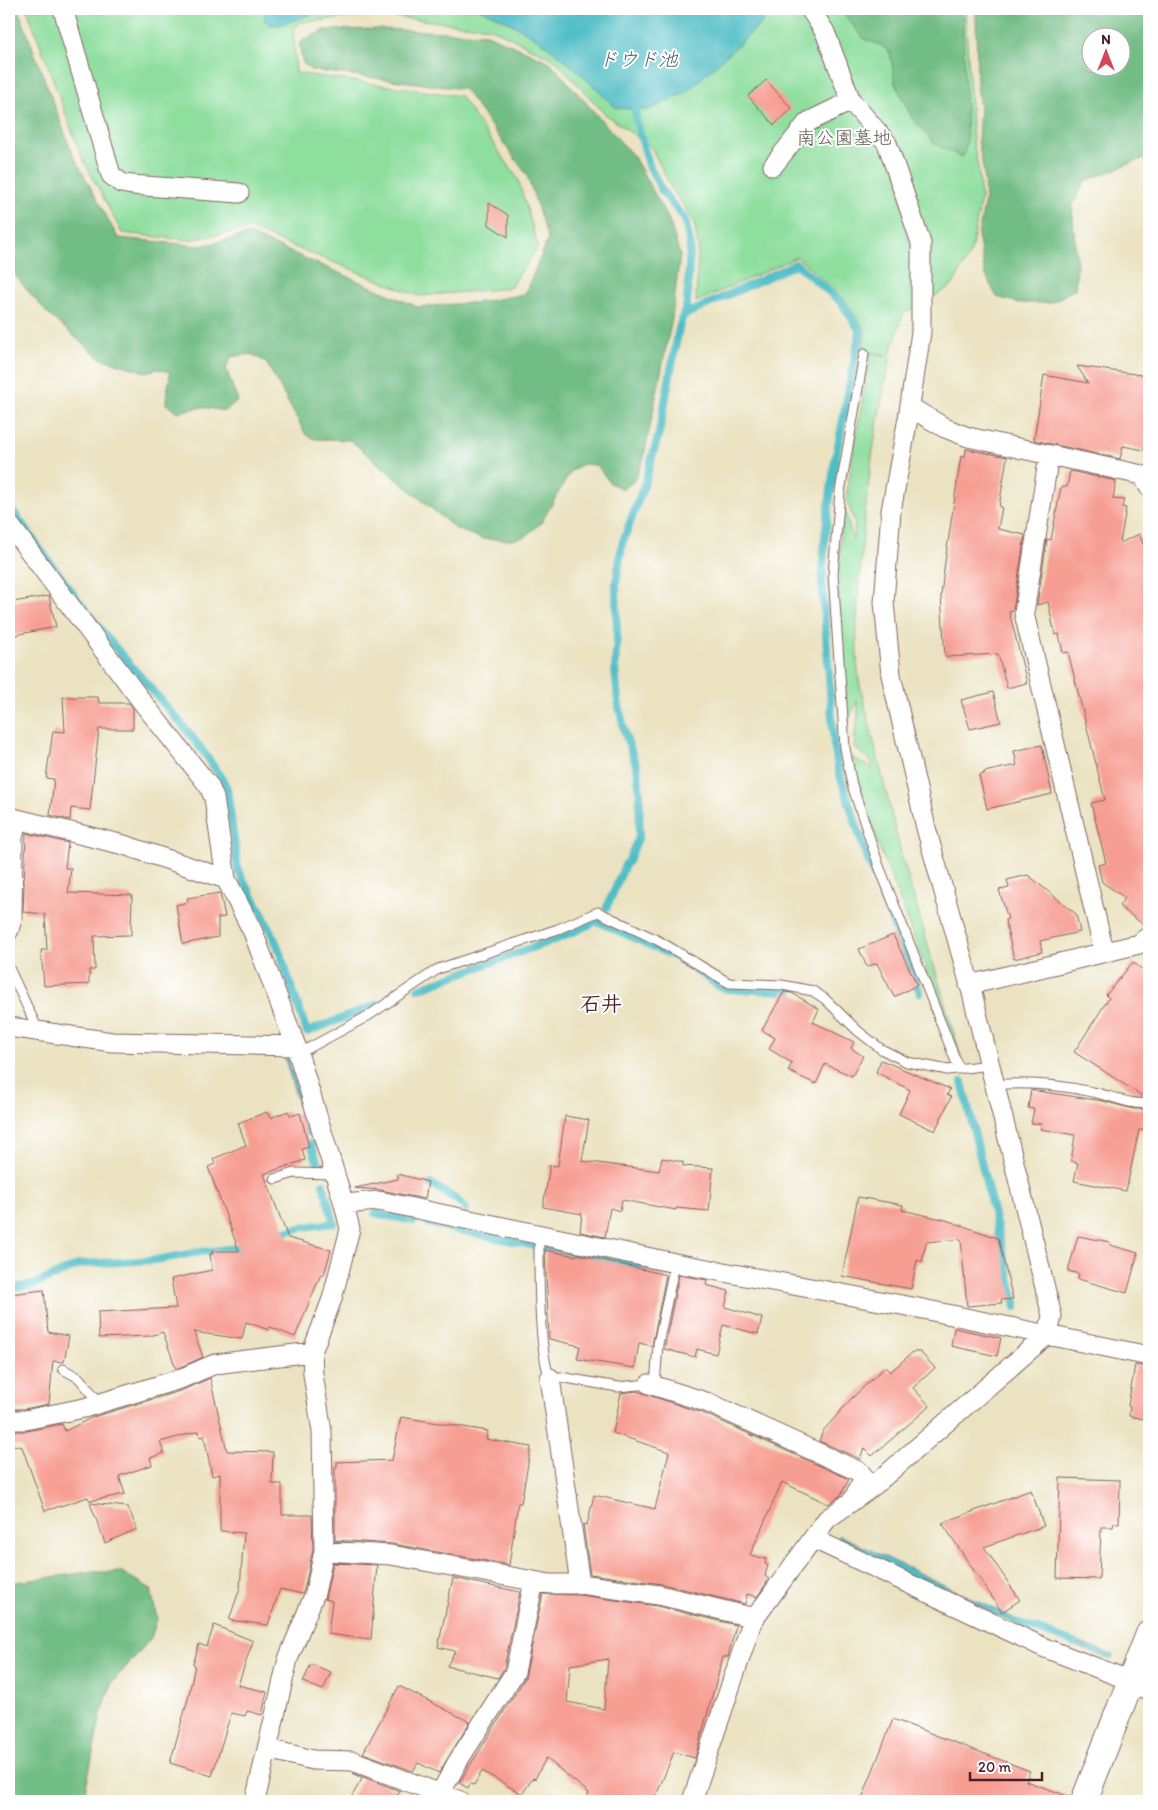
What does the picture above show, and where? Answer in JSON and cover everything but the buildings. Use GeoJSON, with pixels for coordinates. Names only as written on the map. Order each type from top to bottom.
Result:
{"type":"FeatureCollection","features":[{"type":"Feature","properties":{"kind":"main road"},"geometry":{"type":"LineString","coordinates":[[1084,1801],[1140,1684],[1149,1634]]}},
{"type":"Feature","properties":{"kind":"street"},"geometry":{"type":"LineString","coordinates":[[63,9],[112,175],[121,183],[132,185],[239,193]]}},
{"type":"Feature","properties":{"kind":"street"},"geometry":{"type":"LineString","coordinates":[[692,1801],[755,1618],[827,1519],[872,1487],[1048,1334],[1052,1316],[990,1065],[926,828],[891,675],[885,593],[891,511],[910,408],[921,332],[921,243],[887,143],[852,101],[825,32],[810,9]]}},
{"type":"Feature","properties":{"kind":"street"},"geometry":{"type":"LineString","coordinates":[[773,166],[808,122],[852,101]]}},
{"type":"Feature","properties":{"kind":"street"},"geometry":{"type":"LineString","coordinates":[[910,408],[945,428],[968,437],[1142,475],[1149,487]]}},
{"type":"Feature","properties":{"kind":"street"},"geometry":{"type":"LineString","coordinates":[[1049,455],[1024,613],[1104,952]]}},
{"type":"Feature","properties":{"kind":"street"},"geometry":{"type":"LineString","coordinates":[[9,524],[143,703],[209,786],[214,798],[226,879],[253,932],[297,1050],[350,1229],[332,1298],[312,1352],[313,1374],[322,1432],[324,1551],[315,1593],[288,1659],[255,1801]]}},
{"type":"Feature","properties":{"kind":"street"},"geometry":{"type":"LineString","coordinates":[[16,819],[124,845],[226,879]]}},
{"type":"Feature","properties":{"kind":"street"},"geometry":{"type":"LineString","coordinates":[[969,985],[1139,944],[1149,936]]}},
{"type":"Feature","properties":{"kind":"street"},"geometry":{"type":"LineString","coordinates":[[9,1027],[112,1042],[297,1050]]}},
{"type":"Feature","properties":{"kind":"street"},"geometry":{"type":"LineString","coordinates":[[344,1204],[379,1201],[675,1263],[1048,1334],[1149,1356]]}},
{"type":"Feature","properties":{"kind":"street"},"geometry":{"type":"LineString","coordinates":[[9,1420],[25,1420],[100,1403],[180,1379],[216,1364],[312,1352]]}},
{"type":"Feature","properties":{"kind":"street"},"geometry":{"type":"LineString","coordinates":[[550,1378],[580,1584]]}},
{"type":"Feature","properties":{"kind":"street"},"geometry":{"type":"LineString","coordinates":[[652,1385],[709,1403],[860,1472],[864,1477],[854,1500]]}},
{"type":"Feature","properties":{"kind":"street"},"geometry":{"type":"LineString","coordinates":[[814,1539],[1045,1648],[1140,1684]]}},
{"type":"Feature","properties":{"kind":"street"},"geometry":{"type":"LineString","coordinates":[[324,1551],[391,1555],[550,1584],[580,1584],[659,1595],[755,1618]]}},
{"type":"Feature","properties":{"kind":"street"},"geometry":{"type":"LineString","coordinates":[[440,1794],[458,1761],[515,1672],[534,1581]]}},
{"type":"Feature","properties":{"kind":"street"},"geometry":{"type":"LineString","coordinates":[[268,1749],[313,1760],[354,1761],[460,1801]]}},
{"type":"Feature","properties":{"kind":"lane"},"geometry":{"type":"LineString","coordinates":[[864,354],[840,492],[832,574],[845,748],[852,785],[879,866],[959,1069]]}},
{"type":"Feature","properties":{"kind":"lane"},"geometry":{"type":"LineString","coordinates":[[9,940],[17,919],[18,838],[16,819]]}},
{"type":"Feature","properties":{"kind":"lane"},"geometry":{"type":"LineString","coordinates":[[297,1050],[368,1016],[438,969],[558,929],[598,912],[658,942],[729,983],[782,985],[813,991],[825,998],[858,1031],[881,1049],[907,1062],[936,1069],[959,1069],[990,1065]]}},
{"type":"Feature","properties":{"kind":"lane"},"geometry":{"type":"LineString","coordinates":[[9,968],[39,1032]]}},
{"type":"Feature","properties":{"kind":"lane"},"geometry":{"type":"LineString","coordinates":[[995,1085],[1051,1085],[1090,1091],[1136,1103],[1149,1103]]}},
{"type":"Feature","properties":{"kind":"lane"},"geometry":{"type":"LineString","coordinates":[[275,1179],[294,1173],[334,1174]]}},
{"type":"Feature","properties":{"kind":"lane"},"geometry":{"type":"LineString","coordinates":[[539,1233],[542,1331],[547,1370],[550,1378],[560,1377],[618,1387],[652,1385],[658,1344],[675,1263]]}},
{"type":"Feature","properties":{"kind":"lane"},"geometry":{"type":"LineString","coordinates":[[63,1369],[79,1378],[100,1403]]}},
{"type":"Feature","properties":{"kind":"green space"},"geometry":{"type":"Polygon","coordinates":[[[9,9],[18,9],[73,155],[118,238],[201,246],[249,234],[418,307],[481,302],[525,294],[548,239],[527,175],[464,89],[310,70],[303,63],[299,45],[303,40],[326,30],[382,29],[487,34],[550,62],[634,157],[669,220],[680,255],[672,318],[643,461],[634,481],[623,489],[610,483],[597,465],[582,464],[571,471],[541,523],[524,537],[512,540],[483,539],[456,529],[350,440],[315,439],[306,435],[266,362],[251,354],[231,357],[226,369],[238,401],[225,411],[202,407],[178,412],[166,404],[170,372],[158,369],[145,372],[100,358],[49,315],[16,277],[9,264],[9,9]]]}},
{"type":"Feature","properties":{"kind":"green space","name":"南公園墓地"},"geometry":{"type":"Polygon","coordinates":[[[27,9],[965,9],[973,142],[981,198],[971,252],[952,286],[903,314],[890,355],[861,351],[865,330],[844,299],[797,257],[696,302],[698,246],[694,221],[672,189],[651,147],[605,114],[555,60],[491,28],[378,15],[301,22],[293,29],[296,73],[460,96],[518,179],[538,247],[510,288],[419,296],[249,229],[188,240],[122,233],[81,155],[27,9]]]}},
{"type":"Feature","properties":{"kind":"green space"},"geometry":{"type":"Polygon","coordinates":[[[840,9],[962,9],[967,140],[964,155],[961,157],[934,143],[912,118],[895,83],[890,52],[880,45],[864,39],[840,9]]]}},
{"type":"Feature","properties":{"kind":"green space"},"geometry":{"type":"Polygon","coordinates":[[[976,9],[1144,9],[1149,23],[1149,156],[1085,181],[1072,207],[1077,266],[1075,289],[1051,303],[1019,303],[997,297],[985,274],[978,235],[985,201],[984,173],[978,141],[980,107],[977,87],[976,9]]]}},
{"type":"Feature","properties":{"kind":"green space"},"geometry":{"type":"Polygon","coordinates":[[[870,353],[891,357],[876,432],[866,509],[857,620],[859,681],[902,857],[962,1061],[880,849],[851,757],[873,769],[870,760],[855,748],[858,714],[857,701],[847,724],[839,616],[839,561],[844,507],[853,540],[855,523],[846,498],[870,353]]]}},
{"type":"Feature","properties":{"kind":"green space"},"geometry":{"type":"Polygon","coordinates":[[[89,1572],[122,1572],[151,1589],[157,1619],[151,1638],[112,1683],[101,1714],[83,1801],[9,1801],[9,1583],[89,1572]]]}},
{"type":"Feature","properties":{"kind":"water"},"geometry":{"type":"Polygon","coordinates":[[[266,9],[328,9],[280,25],[270,25],[264,19],[266,9]]]}},
{"type":"Feature","properties":{"kind":"water","name":"ドウド池"},"geometry":{"type":"Polygon","coordinates":[[[479,9],[766,9],[761,24],[685,93],[648,110],[616,108],[569,63],[537,39],[500,18],[479,9]]]}},
{"type":"Feature","properties":{"kind":"water"},"geometry":{"type":"Polygon","coordinates":[[[285,1058],[288,1058],[301,1102],[298,1104],[285,1058]]]}},
{"type":"Feature","properties":{"kind":"water"},"geometry":{"type":"Polygon","coordinates":[[[839,1535],[1028,1625],[1026,1629],[907,1575],[837,1539],[839,1535]]]}},
{"type":"Feature","properties":{"kind":"water"},"geometry":{"type":"Polygon","coordinates":[[[1066,1638],[1113,1655],[1112,1660],[1065,1642],[1066,1638]]]}},
{"type":"Feature","properties":{"kind":"waterway"},"geometry":{"type":"LineString","coordinates":[[607,907],[639,836],[640,795],[637,767],[625,734],[618,701],[615,668],[617,635],[616,584],[622,544],[644,485],[659,433],[679,328],[687,304],[690,246],[685,219],[662,191],[649,165],[637,123],[634,100]]}},
{"type":"Feature","properties":{"kind":"waterway"},"geometry":{"type":"LineString","coordinates":[[684,315],[796,264],[842,303],[860,331],[834,466],[825,536],[822,582],[834,744],[839,772],[866,855],[920,993]]}},
{"type":"Feature","properties":{"kind":"waterway"},"geometry":{"type":"LineString","coordinates":[[9,506],[117,650],[185,728],[215,768],[227,788],[238,871],[261,911],[278,947],[307,1032],[378,1004]]}},
{"type":"Feature","properties":{"kind":"waterway"},"geometry":{"type":"LineString","coordinates":[[418,989],[565,936],[597,921],[676,957],[717,985],[727,989],[789,991]]}},
{"type":"Feature","properties":{"kind":"waterway"},"geometry":{"type":"LineString","coordinates":[[962,1082],[1016,1307]]}},
{"type":"Feature","properties":{"kind":"waterway"},"geometry":{"type":"LineString","coordinates":[[303,1113],[309,1132]]}},
{"type":"Feature","properties":{"kind":"waterway"},"geometry":{"type":"LineString","coordinates":[[311,1143],[318,1164]]}},
{"type":"Feature","properties":{"kind":"waterway"},"geometry":{"type":"LineString","coordinates":[[277,1234],[303,1227],[334,1223],[323,1184]]}},
{"type":"Feature","properties":{"kind":"waterway"},"geometry":{"type":"LineString","coordinates":[[431,1184],[457,1200],[466,1209]]}},
{"type":"Feature","properties":{"kind":"waterway"},"geometry":{"type":"LineString","coordinates":[[375,1213],[414,1221]]}},
{"type":"Feature","properties":{"kind":"waterway"},"geometry":{"type":"LineString","coordinates":[[429,1224],[536,1246]]}},
{"type":"Feature","properties":{"kind":"waterway"},"geometry":{"type":"LineString","coordinates":[[9,1288],[33,1285],[81,1264],[156,1260],[200,1252],[246,1247]]}},
{"type":"Feature","properties":{"kind":"waterway"},"geometry":{"type":"LineString","coordinates":[[543,1247],[668,1272]]}},
{"type":"Feature","properties":{"kind":"waterway"},"geometry":{"type":"LineString","coordinates":[[1019,1623],[1074,1643]]}},
{"type":"Feature","properties":{"kind":"district","name":"石井"},"geometry":{"type":"Point","coordinates":[601,1003]}}]}
